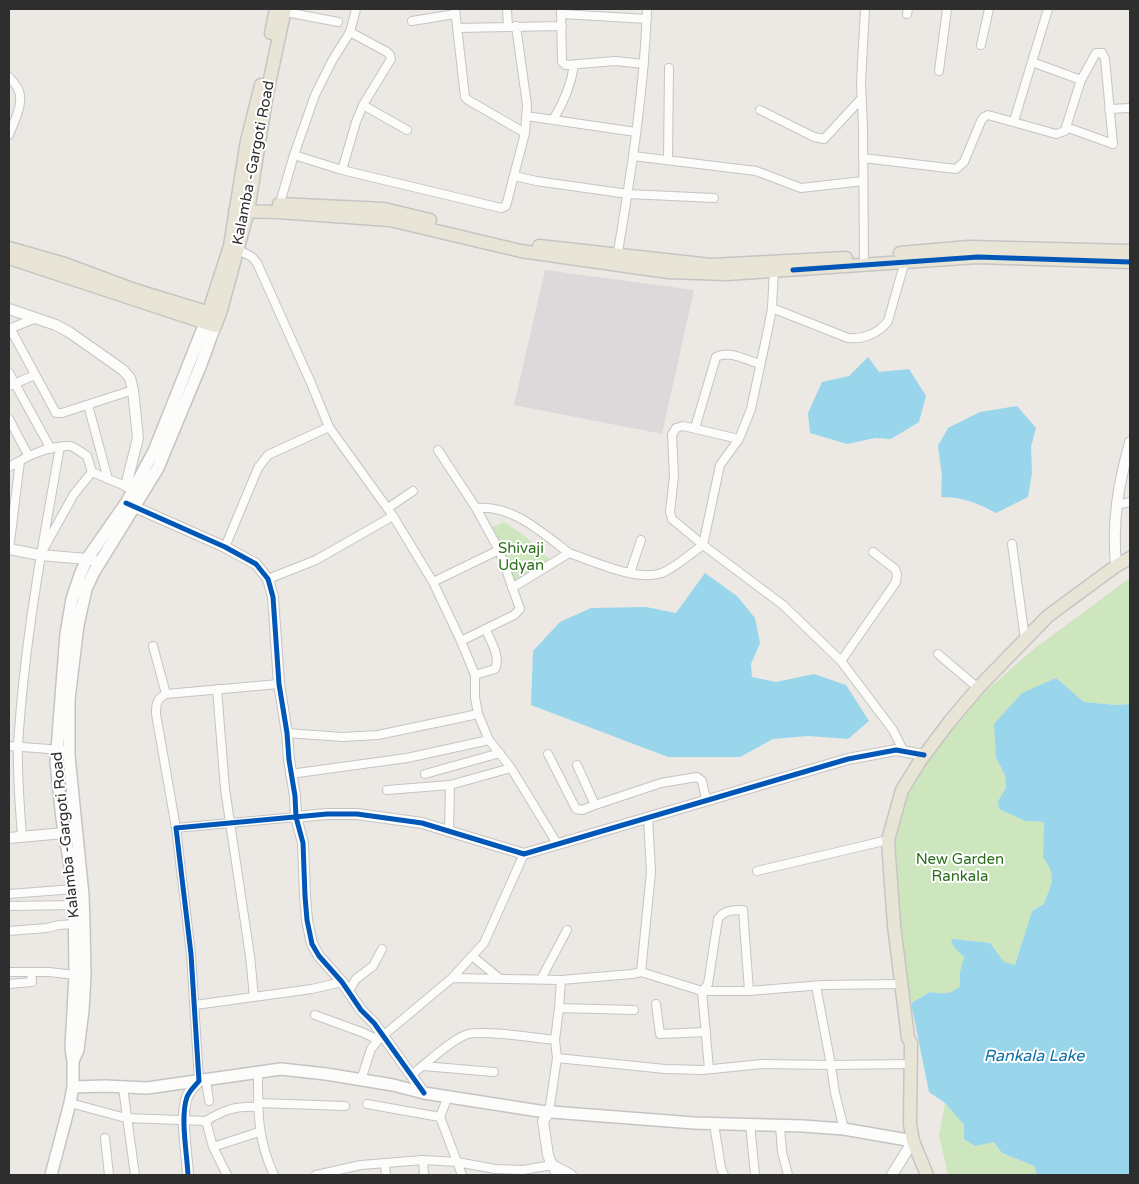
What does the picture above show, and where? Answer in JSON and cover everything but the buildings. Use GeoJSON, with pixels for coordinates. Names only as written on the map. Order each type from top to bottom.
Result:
{"type":"FeatureCollection","features":[{"type":"Feature","properties":{"kind":"main road","name":"Kalamba -Gargoti Road"},"geometry":{"type":"LineString","coordinates":[[51,1175],[73,1087],[73,1062],[70,1048],[75,975],[75,905],[58,788],[57,750],[66,634],[72,599],[87,559],[158,468],[200,367],[212,319],[234,248],[242,207],[247,141],[280,10]]}},
{"type":"Feature","properties":{"kind":"main road"},"geometry":{"type":"LineString","coordinates":[[242,207],[279,208],[390,220],[521,251],[616,261],[668,272],[727,274],[774,266],[978,257],[1130,262]]}},
{"type":"Feature","properties":{"kind":"main road"},"geometry":{"type":"LineString","coordinates":[[774,266],[793,270],[968,247],[1130,252]]}},
{"type":"Feature","properties":{"kind":"main road"},"geometry":{"type":"LineString","coordinates":[[9,248],[65,264],[212,319]]}},
{"type":"Feature","properties":{"kind":"main road"},"geometry":{"type":"LineString","coordinates":[[9,258],[212,319]]}},
{"type":"Feature","properties":{"kind":"main road","name":"Kalamba -Gargoti Road"},"geometry":{"type":"LineString","coordinates":[[73,1062],[78,1050],[85,976],[83,895],[69,750],[69,700],[76,634],[86,590],[130,505],[129,488],[154,451],[212,319]]}},
{"type":"Feature","properties":{"kind":"main road"},"geometry":{"type":"LineString","coordinates":[[927,1175],[913,1140],[910,1124],[912,1043],[908,1038],[894,925],[888,840],[902,790],[924,756],[978,688],[1025,639],[1048,616],[1116,566],[1130,558]]}},
{"type":"Feature","properties":{"kind":"main road"},"geometry":{"type":"LineString","coordinates":[[73,1087],[147,1088],[280,1069],[326,1074],[424,1093],[549,1112],[714,1124],[750,1124],[844,1130],[913,1140]]}},
{"type":"Feature","properties":{"kind":"street"},"geometry":{"type":"LineString","coordinates":[[279,208],[294,155],[315,95],[332,61],[350,32],[356,9]]}},
{"type":"Feature","properties":{"kind":"street"},"geometry":{"type":"LineString","coordinates":[[294,155],[342,170],[501,208],[506,206],[526,133],[527,105],[524,79],[507,9]]}},
{"type":"Feature","properties":{"kind":"street"},"geometry":{"type":"LineString","coordinates":[[616,261],[628,194],[636,132],[644,64],[647,9]]}},
{"type":"Feature","properties":{"kind":"street"},"geometry":{"type":"LineString","coordinates":[[864,261],[863,158],[860,99],[865,9]]}},
{"type":"Feature","properties":{"kind":"street"},"geometry":{"type":"LineString","coordinates":[[939,71],[947,9]]}},
{"type":"Feature","properties":{"kind":"street"},"geometry":{"type":"LineString","coordinates":[[981,45],[989,9]]}},
{"type":"Feature","properties":{"kind":"street"},"geometry":{"type":"LineString","coordinates":[[1014,121],[1048,9]]}},
{"type":"Feature","properties":{"kind":"street"},"geometry":{"type":"LineString","coordinates":[[280,10],[338,22]]}},
{"type":"Feature","properties":{"kind":"street"},"geometry":{"type":"LineString","coordinates":[[412,21],[455,11],[465,97],[526,133]]}},
{"type":"Feature","properties":{"kind":"street"},"geometry":{"type":"LineString","coordinates":[[644,64],[615,61],[566,65],[562,62],[561,11],[647,19]]}},
{"type":"Feature","properties":{"kind":"street"},"geometry":{"type":"LineString","coordinates":[[458,28],[562,26]]}},
{"type":"Feature","properties":{"kind":"street"},"geometry":{"type":"LineString","coordinates":[[342,170],[363,105],[391,59],[390,55],[350,32]]}},
{"type":"Feature","properties":{"kind":"street"},"geometry":{"type":"LineString","coordinates":[[863,158],[956,169],[964,162],[984,117],[993,115],[1056,134],[1064,131],[1081,80],[1096,53],[1104,55],[1113,144],[1066,127]]}},
{"type":"Feature","properties":{"kind":"street"},"geometry":{"type":"LineString","coordinates":[[1032,62],[1081,80]]}},
{"type":"Feature","properties":{"kind":"street"},"geometry":{"type":"LineString","coordinates":[[553,120],[566,98],[574,65]]}},
{"type":"Feature","properties":{"kind":"street"},"geometry":{"type":"LineString","coordinates":[[668,160],[669,68]]}},
{"type":"Feature","properties":{"kind":"street"},"geometry":{"type":"LineString","coordinates":[[9,77],[17,87],[20,95],[20,105],[9,135]]}},
{"type":"Feature","properties":{"kind":"street"},"geometry":{"type":"LineString","coordinates":[[760,110],[814,137],[824,139],[860,99]]}},
{"type":"Feature","properties":{"kind":"street"},"geometry":{"type":"LineString","coordinates":[[363,105],[407,130]]}},
{"type":"Feature","properties":{"kind":"street"},"geometry":{"type":"LineString","coordinates":[[1109,110],[1130,108]]}},
{"type":"Feature","properties":{"kind":"street"},"geometry":{"type":"LineString","coordinates":[[526,116],[636,132]]}},
{"type":"Feature","properties":{"kind":"street"},"geometry":{"type":"LineString","coordinates":[[633,156],[756,170],[801,188],[863,181]]}},
{"type":"Feature","properties":{"kind":"street"},"geometry":{"type":"LineString","coordinates":[[515,176],[536,181],[628,194],[714,198]]}},
{"type":"Feature","properties":{"kind":"street"},"geometry":{"type":"LineString","coordinates":[[234,248],[257,263],[311,382],[329,427],[388,508],[433,582],[475,675],[475,697],[478,714],[489,740],[511,768],[558,845]]}},
{"type":"Feature","properties":{"kind":"street"},"geometry":{"type":"LineString","coordinates":[[772,308],[848,338],[858,340],[876,332],[888,320],[905,261]]}},
{"type":"Feature","properties":{"kind":"street"},"geometry":{"type":"LineString","coordinates":[[476,508],[491,507],[526,521],[569,553],[630,573],[645,575],[664,572],[703,545],[720,465],[739,439],[750,409],[772,308],[774,266]]}},
{"type":"Feature","properties":{"kind":"street"},"geometry":{"type":"LineString","coordinates":[[9,309],[56,325],[123,370],[130,378],[133,390],[138,438],[129,488],[92,472],[87,456],[71,446],[28,455],[9,467]]}},
{"type":"Feature","properties":{"kind":"street"},"geometry":{"type":"LineString","coordinates":[[36,318],[9,328],[56,413],[62,414],[133,390]]}},
{"type":"Feature","properties":{"kind":"street"},"geometry":{"type":"LineString","coordinates":[[695,428],[716,357],[722,354],[729,354],[760,364]]}},
{"type":"Feature","properties":{"kind":"street"},"geometry":{"type":"LineString","coordinates":[[9,372],[12,385],[51,449]]}},
{"type":"Feature","properties":{"kind":"street"},"geometry":{"type":"LineString","coordinates":[[12,385],[35,375]]}},
{"type":"Feature","properties":{"kind":"street"},"geometry":{"type":"LineString","coordinates":[[88,405],[108,479]]}},
{"type":"Feature","properties":{"kind":"street"},"geometry":{"type":"LineString","coordinates":[[9,419],[28,455]]}},
{"type":"Feature","properties":{"kind":"street"},"geometry":{"type":"LineString","coordinates":[[739,439],[695,428],[683,426],[676,428],[672,435],[674,485],[670,512],[672,519],[703,545],[784,605],[841,661],[893,730],[904,752]]}},
{"type":"Feature","properties":{"kind":"street"},"geometry":{"type":"LineString","coordinates":[[225,547],[258,468],[263,461],[268,456],[329,427]]}},
{"type":"Feature","properties":{"kind":"street"},"geometry":{"type":"LineString","coordinates":[[9,439],[17,435]]}},
{"type":"Feature","properties":{"kind":"street"},"geometry":{"type":"LineString","coordinates":[[1116,566],[1114,538],[1116,506],[1130,442]]}},
{"type":"Feature","properties":{"kind":"street"},"geometry":{"type":"LineString","coordinates":[[22,837],[18,747],[24,674],[40,555],[60,448]]}},
{"type":"Feature","properties":{"kind":"street"},"geometry":{"type":"LineString","coordinates":[[438,450],[476,508],[499,550],[520,609],[514,615],[461,641]]}},
{"type":"Feature","properties":{"kind":"street"},"geometry":{"type":"LineString","coordinates":[[20,461],[9,550],[100,562]]}},
{"type":"Feature","properties":{"kind":"street"},"geometry":{"type":"LineString","coordinates":[[40,555],[74,494],[92,472]]}},
{"type":"Feature","properties":{"kind":"street"},"geometry":{"type":"LineString","coordinates":[[388,508],[413,491]]}},
{"type":"Feature","properties":{"kind":"street"},"geometry":{"type":"LineString","coordinates":[[1116,506],[1130,502]]}},
{"type":"Feature","properties":{"kind":"street"},"geometry":{"type":"LineString","coordinates":[[130,505],[225,547],[256,564],[268,579],[273,597],[279,684],[287,732],[290,774],[295,796],[296,818],[303,843],[307,920],[312,944],[319,956],[342,982],[361,1010],[374,1024],[380,1038],[424,1093]]}},
{"type":"Feature","properties":{"kind":"street"},"geometry":{"type":"LineString","coordinates":[[268,579],[325,556],[393,516]]}},
{"type":"Feature","properties":{"kind":"street"},"geometry":{"type":"LineString","coordinates":[[630,573],[640,540]]}},
{"type":"Feature","properties":{"kind":"street"},"geometry":{"type":"LineString","coordinates":[[1012,544],[1025,639]]}},
{"type":"Feature","properties":{"kind":"street"},"geometry":{"type":"LineString","coordinates":[[433,582],[499,550]]}},
{"type":"Feature","properties":{"kind":"street"},"geometry":{"type":"LineString","coordinates":[[841,661],[896,582],[897,574],[895,569],[873,552]]}},
{"type":"Feature","properties":{"kind":"street"},"geometry":{"type":"LineString","coordinates":[[512,588],[569,553]]}},
{"type":"Feature","properties":{"kind":"street"},"geometry":{"type":"LineString","coordinates":[[475,675],[495,669],[498,664],[498,658],[486,630]]}},
{"type":"Feature","properties":{"kind":"street"},"geometry":{"type":"LineString","coordinates":[[153,646],[166,694]]}},
{"type":"Feature","properties":{"kind":"street"},"geometry":{"type":"LineString","coordinates":[[938,654],[978,688]]}},
{"type":"Feature","properties":{"kind":"street"},"geometry":{"type":"LineString","coordinates":[[209,1101],[203,1081],[191,954],[176,828],[156,714],[156,703],[166,694],[279,684]]}},
{"type":"Feature","properties":{"kind":"street"},"geometry":{"type":"LineString","coordinates":[[217,689],[225,789],[250,956],[254,997]]}},
{"type":"Feature","properties":{"kind":"street"},"geometry":{"type":"LineString","coordinates":[[287,732],[342,737],[378,735],[478,714]]}},
{"type":"Feature","properties":{"kind":"street"},"geometry":{"type":"LineString","coordinates":[[290,774],[407,758],[489,740]]}},
{"type":"Feature","properties":{"kind":"street"},"geometry":{"type":"LineString","coordinates":[[9,746],[69,750]]}},
{"type":"Feature","properties":{"kind":"street"},"geometry":{"type":"LineString","coordinates":[[176,828],[327,814],[357,814],[422,823],[524,854],[848,758],[896,750],[924,756]]}},
{"type":"Feature","properties":{"kind":"street"},"geometry":{"type":"LineString","coordinates":[[425,774],[500,753]]}},
{"type":"Feature","properties":{"kind":"street"},"geometry":{"type":"LineString","coordinates":[[548,754],[576,809],[582,810],[660,783],[697,777],[702,781],[706,799]]}},
{"type":"Feature","properties":{"kind":"street"},"geometry":{"type":"LineString","coordinates":[[577,765],[596,805]]}},
{"type":"Feature","properties":{"kind":"street"},"geometry":{"type":"LineString","coordinates":[[387,790],[450,785],[511,768]]}},
{"type":"Feature","properties":{"kind":"street"},"geometry":{"type":"LineString","coordinates":[[449,830],[450,785]]}},
{"type":"Feature","properties":{"kind":"street"},"geometry":{"type":"LineString","coordinates":[[641,972],[651,872],[648,817]]}},
{"type":"Feature","properties":{"kind":"street"},"geometry":{"type":"LineString","coordinates":[[9,838],[76,832]]}},
{"type":"Feature","properties":{"kind":"street"},"geometry":{"type":"LineString","coordinates":[[757,871],[888,840]]}},
{"type":"Feature","properties":{"kind":"street"},"geometry":{"type":"LineString","coordinates":[[361,1080],[371,1049],[380,1038],[452,978],[484,943],[524,854]]}},
{"type":"Feature","properties":{"kind":"street"},"geometry":{"type":"LineString","coordinates":[[9,894],[74,888]]}},
{"type":"Feature","properties":{"kind":"street"},"geometry":{"type":"LineString","coordinates":[[9,906],[75,905]]}},
{"type":"Feature","properties":{"kind":"street"},"geometry":{"type":"LineString","coordinates":[[709,1069],[702,991],[708,984],[718,919],[722,914],[731,910],[743,910],[748,991]]}},
{"type":"Feature","properties":{"kind":"street"},"geometry":{"type":"LineString","coordinates":[[9,931],[51,928],[58,925],[74,924]]}},
{"type":"Feature","properties":{"kind":"street"},"geometry":{"type":"LineString","coordinates":[[541,979],[567,930]]}},
{"type":"Feature","properties":{"kind":"street"},"geometry":{"type":"LineString","coordinates":[[348,992],[356,979],[373,966],[382,949]]}},
{"type":"Feature","properties":{"kind":"street"},"geometry":{"type":"LineString","coordinates":[[472,956],[499,978]]}},
{"type":"Feature","properties":{"kind":"street"},"geometry":{"type":"LineString","coordinates":[[9,972],[75,975]]}},
{"type":"Feature","properties":{"kind":"street"},"geometry":{"type":"LineString","coordinates":[[9,984],[32,982],[31,972]]}},
{"type":"Feature","properties":{"kind":"street"},"geometry":{"type":"LineString","coordinates":[[452,978],[560,980],[641,972],[702,991],[748,991],[816,986],[901,984]]}},
{"type":"Feature","properties":{"kind":"street"},"geometry":{"type":"LineString","coordinates":[[554,1170],[548,1156],[544,1121],[549,1112],[557,1058],[554,1040],[559,1008],[560,980]]}},
{"type":"Feature","properties":{"kind":"street"},"geometry":{"type":"LineString","coordinates":[[195,1005],[312,990],[342,982]]}},
{"type":"Feature","properties":{"kind":"street"},"geometry":{"type":"LineString","coordinates":[[816,986],[831,1065],[834,1093],[844,1130]]}},
{"type":"Feature","properties":{"kind":"street"},"geometry":{"type":"LineString","coordinates":[[656,1004],[660,1034],[706,1032]]}},
{"type":"Feature","properties":{"kind":"street"},"geometry":{"type":"LineString","coordinates":[[559,1008],[634,1010]]}},
{"type":"Feature","properties":{"kind":"street"},"geometry":{"type":"LineString","coordinates":[[315,1015],[380,1038]]}},
{"type":"Feature","properties":{"kind":"street"},"geometry":{"type":"LineString","coordinates":[[411,1075],[467,1034],[483,1033],[554,1040]]}},
{"type":"Feature","properties":{"kind":"street"},"geometry":{"type":"LineString","coordinates":[[557,1058],[666,1069],[709,1069],[762,1064],[912,1064]]}},
{"type":"Feature","properties":{"kind":"street"},"geometry":{"type":"LineString","coordinates":[[423,1066],[494,1072]]}},
{"type":"Feature","properties":{"kind":"street"},"geometry":{"type":"LineString","coordinates":[[258,1073],[257,1105],[259,1132],[274,1175]]}},
{"type":"Feature","properties":{"kind":"street"},"geometry":{"type":"LineString","coordinates":[[188,1175],[184,1120],[187,1096],[203,1081]]}},
{"type":"Feature","properties":{"kind":"street"},"geometry":{"type":"LineString","coordinates":[[123,1088],[135,1175]]}},
{"type":"Feature","properties":{"kind":"street"},"geometry":{"type":"LineString","coordinates":[[448,1096],[440,1117],[462,1175]]}},
{"type":"Feature","properties":{"kind":"street"},"geometry":{"type":"LineString","coordinates":[[70,1104],[126,1118],[206,1122],[220,1112],[246,1106],[345,1106]]}},
{"type":"Feature","properties":{"kind":"street"},"geometry":{"type":"LineString","coordinates":[[367,1104],[440,1117]]}},
{"type":"Feature","properties":{"kind":"street"},"geometry":{"type":"LineString","coordinates":[[206,1122],[213,1147],[227,1175]]}},
{"type":"Feature","properties":{"kind":"street"},"geometry":{"type":"LineString","coordinates":[[714,1124],[721,1168],[724,1175]]}},
{"type":"Feature","properties":{"kind":"street"},"geometry":{"type":"LineString","coordinates":[[750,1124],[756,1175]]}},
{"type":"Feature","properties":{"kind":"street"},"geometry":{"type":"LineString","coordinates":[[780,1126],[782,1152],[788,1175]]}},
{"type":"Feature","properties":{"kind":"street"},"geometry":{"type":"LineString","coordinates":[[213,1147],[259,1132]]}},
{"type":"Feature","properties":{"kind":"street"},"geometry":{"type":"LineString","coordinates":[[105,1138],[109,1175]]}},
{"type":"Feature","properties":{"kind":"street"},"geometry":{"type":"LineString","coordinates":[[892,1175],[913,1140]]}},
{"type":"Feature","properties":{"kind":"street"},"geometry":{"type":"LineString","coordinates":[[316,1175],[361,1165],[423,1160],[457,1162],[495,1169],[540,1168],[572,1175]]}},
{"type":"Feature","properties":{"kind":"street"},"geometry":{"type":"LineString","coordinates":[[423,1160],[424,1175]]}},
{"type":"Feature","properties":{"kind":"street"},"geometry":{"type":"LineString","coordinates":[[385,1164],[386,1175]]}},
{"type":"Feature","properties":{"kind":"street"},"geometry":{"type":"LineString","coordinates":[[360,1175],[361,1165]]}},
{"type":"Feature","properties":{"kind":"shaded area"},"geometry":{"type":"Polygon","coordinates":[[[545,270],[694,290],[662,434],[514,405],[545,270]]]}},
{"type":"Feature","properties":{"kind":"green space","name":"Shivaji Udyan"},"geometry":{"type":"Polygon","coordinates":[[[504,522],[526,537],[549,559],[512,588],[488,529],[504,522]]]}},
{"type":"Feature","properties":{"kind":"green space","name":"New Garden Rankala"},"geometry":{"type":"Polygon","coordinates":[[[1130,578],[1130,704],[1117,705],[1084,702],[1056,678],[995,724],[996,758],[1005,775],[1006,788],[998,801],[999,809],[1025,821],[1044,822],[1043,858],[1048,864],[1052,875],[1051,885],[1044,904],[1032,911],[1015,965],[1004,962],[989,943],[953,939],[964,956],[960,986],[946,993],[930,992],[911,1003],[904,1004],[888,840],[902,790],[979,697],[1035,648],[1130,578]]]}},
{"type":"Feature","properties":{"kind":"green space"},"geometry":{"type":"Polygon","coordinates":[[[945,1103],[964,1125],[975,1146],[994,1141],[1002,1153],[1034,1166],[1037,1175],[948,1175],[939,1135],[945,1103]]]}},
{"type":"Feature","properties":{"kind":"water"},"geometry":{"type":"Polygon","coordinates":[[[868,357],[879,372],[909,369],[926,396],[919,422],[891,439],[875,438],[847,444],[810,433],[808,413],[822,382],[849,376],[868,357]]]}},
{"type":"Feature","properties":{"kind":"water"},"geometry":{"type":"Polygon","coordinates":[[[1017,406],[1036,428],[1031,447],[1032,473],[1028,497],[996,513],[970,501],[941,497],[942,476],[938,446],[948,428],[980,412],[1017,406]]]}},
{"type":"Feature","properties":{"kind":"water"},"geometry":{"type":"Polygon","coordinates":[[[705,573],[737,596],[755,618],[760,643],[751,664],[752,677],[776,682],[814,674],[846,685],[869,721],[848,739],[808,736],[773,739],[740,757],[668,757],[531,705],[533,651],[560,622],[591,608],[646,607],[676,613],[705,573]]]}},
{"type":"Feature","properties":{"kind":"water","name":"Rankala Lake"},"geometry":{"type":"Polygon","coordinates":[[[1056,678],[1084,702],[1117,705],[1130,704],[1130,1175],[1037,1175],[1034,1166],[1002,1153],[994,1142],[975,1146],[964,1139],[964,1125],[945,1103],[929,1092],[911,1003],[930,992],[946,993],[960,986],[960,972],[964,957],[954,947],[951,941],[953,939],[990,943],[1004,962],[1015,965],[1032,911],[1044,904],[1051,885],[1052,875],[1048,864],[1043,858],[1044,822],[1025,821],[999,809],[998,801],[1006,788],[1005,775],[996,758],[994,724],[1022,693],[1056,678]]]}},
{"type":"Feature","properties":{"kind":"cycle path"},"geometry":{"type":"LineString","coordinates":[[793,270],[978,257],[1130,262]]}},
{"type":"Feature","properties":{"kind":"cycle path"},"geometry":{"type":"LineString","coordinates":[[126,503],[225,547],[256,564],[268,579],[273,597],[279,684],[287,733],[296,817],[303,843],[307,920],[312,944],[319,956],[342,982],[361,1010],[374,1023],[424,1093]]}},
{"type":"Feature","properties":{"kind":"cycle path"},"geometry":{"type":"LineString","coordinates":[[188,1175],[184,1125],[185,1105],[188,1095],[199,1081],[191,954],[176,828],[327,814],[357,814],[422,823],[524,854],[848,759],[896,750],[924,755]]}}]}
